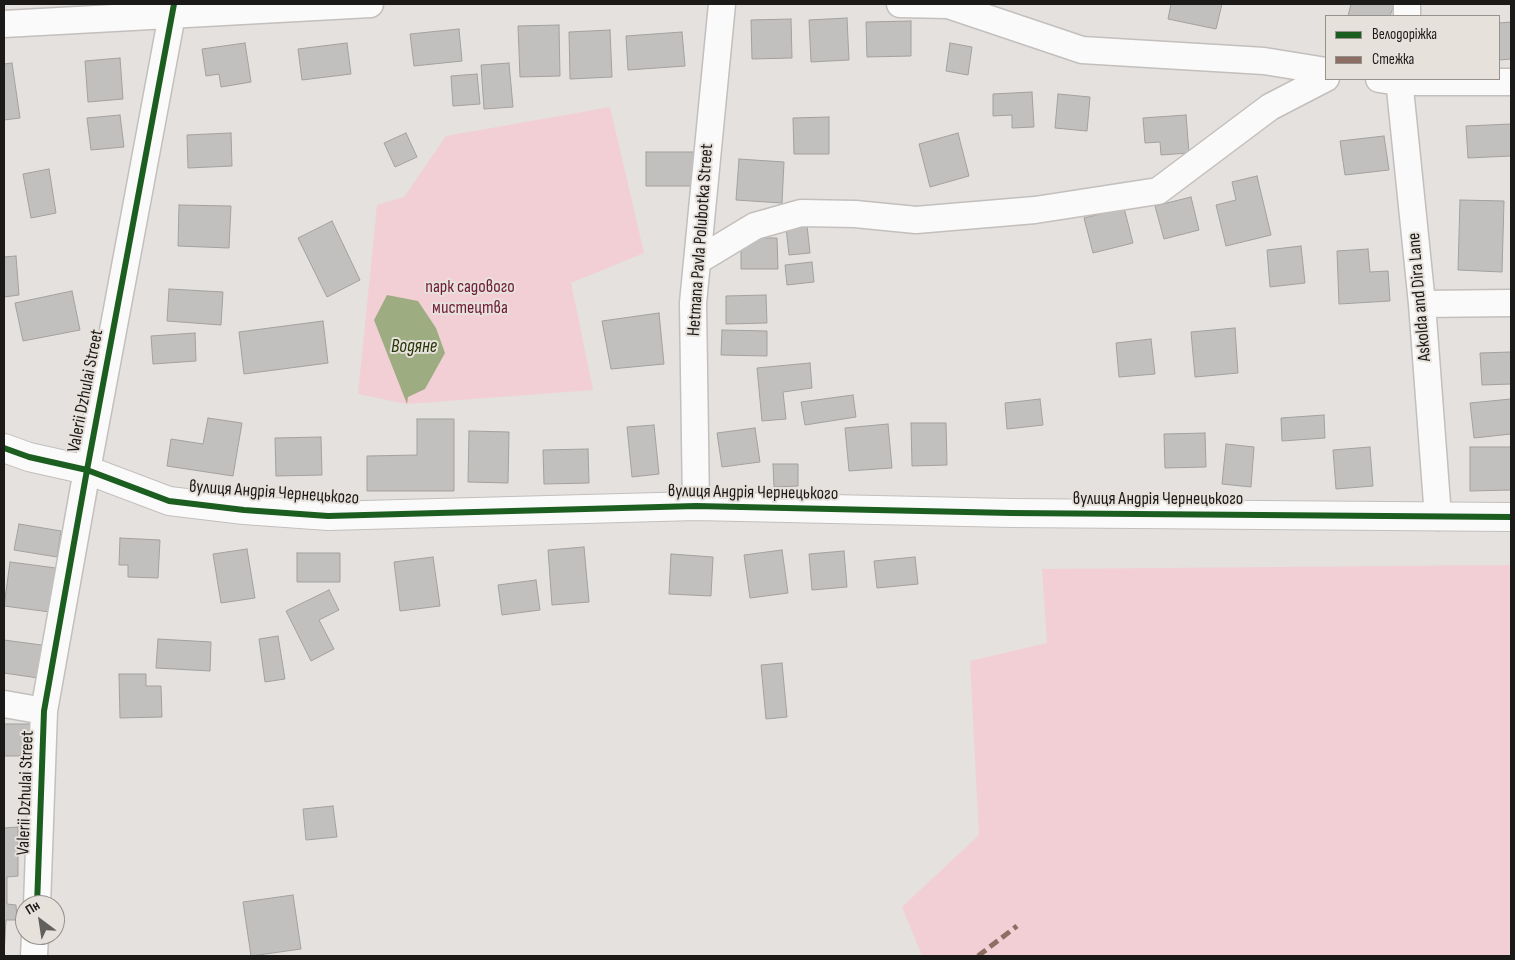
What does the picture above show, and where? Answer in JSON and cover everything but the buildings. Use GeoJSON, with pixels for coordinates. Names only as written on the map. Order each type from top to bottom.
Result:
{"type":"FeatureCollection","features":[{"type":"Feature","properties":{"kind":"street"},"geometry":{"type":"LineString","coordinates":[[4,24],[173,9],[370,4]]}},
{"type":"Feature","properties":{"kind":"street","name":"Hetmana Pavla Polubotka Street"},"geometry":{"type":"LineString","coordinates":[[696,506],[693,303],[722,4]]}},
{"type":"Feature","properties":{"kind":"street"},"geometry":{"type":"LineString","coordinates":[[900,4],[948,5],[1082,50],[1264,61],[1325,71]]}},
{"type":"Feature","properties":{"kind":"street","name":"Valerii Dzhulai Street"},"geometry":{"type":"LineString","coordinates":[[37,895],[44,710],[173,9]]}},
{"type":"Feature","properties":{"kind":"street"},"geometry":{"type":"LineString","coordinates":[[697,261],[755,226],[801,214],[855,214],[916,220],[1035,210],[1158,191],[1270,108],[1325,79]]}},
{"type":"Feature","properties":{"kind":"street"},"geometry":{"type":"LineString","coordinates":[[1392,80],[1511,82]]}},
{"type":"Feature","properties":{"kind":"street","name":"Askolda and Dira Lane"},"geometry":{"type":"LineString","coordinates":[[1392,80],[1422,304],[1438,516]]}},
{"type":"Feature","properties":{"kind":"street"},"geometry":{"type":"LineString","coordinates":[[1422,304],[1511,303]]}},
{"type":"Feature","properties":{"kind":"street","name":"вулиця Андрія Чернецького"},"geometry":{"type":"LineString","coordinates":[[4,448],[28,457],[87,470],[169,501],[244,510],[328,516],[696,506],[1011,513],[1511,517]]}},
{"type":"Feature","properties":{"kind":"street"},"geometry":{"type":"LineString","coordinates":[[4,704],[44,710]]}},
{"type":"Feature","properties":{"kind":"green space","name":"парк садового мистецтва"},"geometry":{"type":"Polygon","coordinates":[[[610,107],[644,253],[571,283],[593,390],[407,404],[358,394],[377,205],[404,197],[446,136],[610,107]]]}},
{"type":"Feature","properties":{"kind":"green space"},"geometry":{"type":"Polygon","coordinates":[[[1511,565],[1511,956],[922,956],[902,907],[979,835],[970,661],[1047,643],[1042,569],[1511,565]]]}},
{"type":"Feature","properties":{"kind":"water","name":"Водяне"},"geometry":{"type":"Polygon","coordinates":[[[387,295],[418,301],[436,328],[445,353],[425,389],[408,397],[407,404],[374,320],[387,295]]]}},
{"type":"Feature","properties":{"kind":"marked path"},"geometry":{"type":"LineString","coordinates":[[978,956],[1017,926]]}},
{"type":"Feature","properties":{"kind":"cycle path"},"geometry":{"type":"LineString","coordinates":[[37,895],[44,711],[174,4]]}},
{"type":"Feature","properties":{"kind":"cycle path"},"geometry":{"type":"LineString","coordinates":[[4,448],[29,457],[87,470],[169,501],[244,510],[328,516],[696,506],[1011,513],[1511,517]]}}]}
